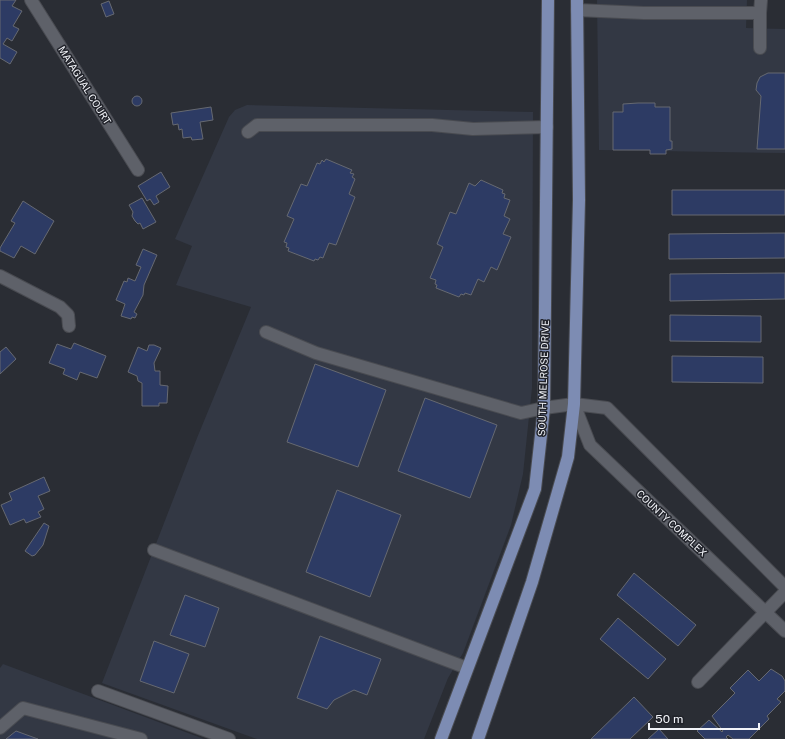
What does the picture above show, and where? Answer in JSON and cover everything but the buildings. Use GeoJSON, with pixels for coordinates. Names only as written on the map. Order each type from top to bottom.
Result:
{"type":"FeatureCollection","features":[{"type":"Feature","properties":{"kind":"main road","name":"SOUTH MELROSE DRIVE"},"geometry":{"type":"LineString","coordinates":[[441,739],[535,490],[544,408],[548,0]]}},
{"type":"Feature","properties":{"kind":"main road"},"geometry":{"type":"LineString","coordinates":[[478,739],[532,582],[568,458],[574,404],[579,200],[577,5]]}},
{"type":"Feature","properties":{"kind":"street","name":"MATAGUAL COURT"},"geometry":{"type":"LineString","coordinates":[[31,0],[138,170]]}},
{"type":"Feature","properties":{"kind":"street"},"geometry":{"type":"LineString","coordinates":[[760,48],[761,0]]}},
{"type":"Feature","properties":{"kind":"street"},"geometry":{"type":"LineString","coordinates":[[577,5],[644,13],[760,13]]}},
{"type":"Feature","properties":{"kind":"street"},"geometry":{"type":"LineString","coordinates":[[248,132],[257,125],[432,125],[473,129],[547,127]]}},
{"type":"Feature","properties":{"kind":"street"},"geometry":{"type":"LineString","coordinates":[[0,276],[60,307],[68,315],[69,326]]}},
{"type":"Feature","properties":{"kind":"street"},"geometry":{"type":"LineString","coordinates":[[266,332],[316,353],[521,414],[544,408],[574,404],[607,408],[785,587]]}},
{"type":"Feature","properties":{"kind":"street","name":"COUNTY COMPLEX"},"geometry":{"type":"LineString","coordinates":[[574,404],[590,445],[785,631]]}},
{"type":"Feature","properties":{"kind":"street"},"geometry":{"type":"LineString","coordinates":[[154,550],[467,668]]}},
{"type":"Feature","properties":{"kind":"street"},"geometry":{"type":"LineString","coordinates":[[698,682],[785,592]]}},
{"type":"Feature","properties":{"kind":"street"},"geometry":{"type":"LineString","coordinates":[[98,691],[229,739]]}},
{"type":"Feature","properties":{"kind":"street"},"geometry":{"type":"LineString","coordinates":[[0,728],[23,708],[141,739]]}},
{"type":"Feature","properties":{"kind":"shaded area"},"geometry":{"type":"Polygon","coordinates":[[[597,0],[747,0],[746,28],[785,29],[785,153],[599,150],[597,0]]]}},
{"type":"Feature","properties":{"kind":"shaded area"},"geometry":{"type":"Polygon","coordinates":[[[247,105],[533,112],[532,388],[523,474],[511,525],[463,653],[448,678],[424,739],[257,739],[102,683],[197,438],[251,307],[176,285],[192,246],[175,239],[229,117],[235,110],[247,105]]]}},
{"type":"Feature","properties":{"kind":"shaded area"},"geometry":{"type":"Polygon","coordinates":[[[3,664],[204,739],[0,739],[0,668],[3,664]]]}}]}
